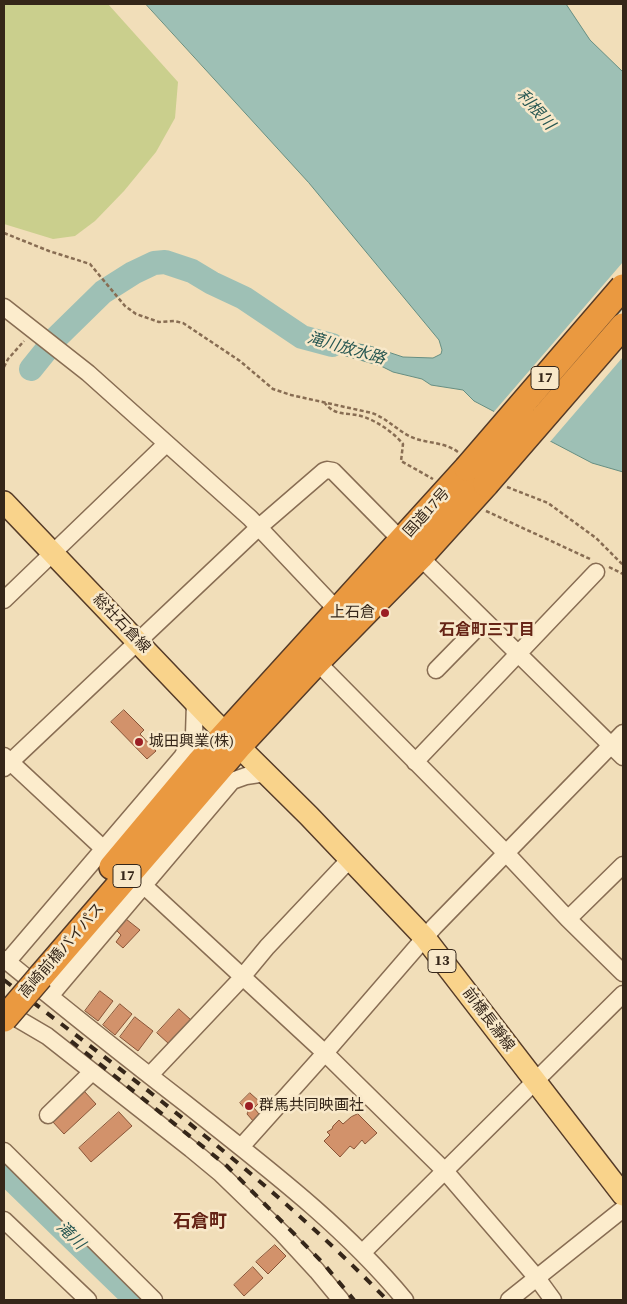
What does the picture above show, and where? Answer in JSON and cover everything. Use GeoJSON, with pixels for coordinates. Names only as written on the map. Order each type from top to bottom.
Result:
{"type":"FeatureCollection","features":[{"type":"Feature","properties":{"kind":"highway","name":"国道17号"},"geometry":{"type":"LineString","coordinates":[[232,740],[317,662],[411,549],[464,461],[623,287]]}},
{"type":"Feature","properties":{"kind":"highway","name":"国道17号"},"geometry":{"type":"LineString","coordinates":[[232,740],[338,611],[411,549],[495,484],[623,326]]}},
{"type":"Feature","properties":{"kind":"highway","name":"高崎前橋バイパス"},"geometry":{"type":"LineString","coordinates":[[4,995],[26,972],[192,771],[232,740]]}},
{"type":"Feature","properties":{"kind":"highway","name":"高崎前橋バイパス"},"geometry":{"type":"LineString","coordinates":[[4,1019],[26,972]]}},
{"type":"Feature","properties":{"kind":"main road","name":"総社石倉線"},"geometry":{"type":"LineString","coordinates":[[4,502],[232,740]]}},
{"type":"Feature","properties":{"kind":"main road","name":"前橋長瀞線"},"geometry":{"type":"LineString","coordinates":[[232,740],[425,938],[623,1195]]}},
{"type":"Feature","properties":{"kind":"street"},"geometry":{"type":"LineString","coordinates":[[4,307],[68,356],[166,444],[258,528],[338,611]]}},
{"type":"Feature","properties":{"kind":"street"},"geometry":{"type":"LineString","coordinates":[[4,600],[166,444]]}},
{"type":"Feature","properties":{"kind":"street"},"geometry":{"type":"LineString","coordinates":[[106,851],[6,762],[138,642],[258,528],[324,471],[329,470],[333,471],[623,757]]}},
{"type":"Feature","properties":{"kind":"street"},"geometry":{"type":"LineString","coordinates":[[415,762],[599,566]]}},
{"type":"Feature","properties":{"kind":"street"},"geometry":{"type":"LineString","coordinates":[[436,670],[484,621]]}},
{"type":"Feature","properties":{"kind":"street"},"geometry":{"type":"LineString","coordinates":[[317,662],[623,973]]}},
{"type":"Feature","properties":{"kind":"street"},"geometry":{"type":"LineString","coordinates":[[26,972],[106,851],[186,752],[195,729],[194,702]]}},
{"type":"Feature","properties":{"kind":"street"},"geometry":{"type":"LineString","coordinates":[[241,1147],[325,1054],[425,938],[623,732]]}},
{"type":"Feature","properties":{"kind":"street"},"geometry":{"type":"LineString","coordinates":[[26,972],[142,883],[232,781],[246,776],[266,773]]}},
{"type":"Feature","properties":{"kind":"street"},"geometry":{"type":"LineString","coordinates":[[150,1075],[243,976],[267,947],[350,860]]}},
{"type":"Feature","properties":{"kind":"street"},"geometry":{"type":"LineString","coordinates":[[568,919],[623,865]]}},
{"type":"Feature","properties":{"kind":"street"},"geometry":{"type":"LineString","coordinates":[[142,883],[243,976],[445,1171],[553,1300]]}},
{"type":"Feature","properties":{"kind":"street"},"geometry":{"type":"LineString","coordinates":[[26,972],[150,1075],[311,1204],[363,1252],[405,1300]]}},
{"type":"Feature","properties":{"kind":"street"},"geometry":{"type":"LineString","coordinates":[[363,1252],[623,994]]}},
{"type":"Feature","properties":{"kind":"street"},"geometry":{"type":"LineString","coordinates":[[4,1008],[18,1019],[47,1036],[220,1173],[282,1233],[341,1300]]}},
{"type":"Feature","properties":{"kind":"street"},"geometry":{"type":"LineString","coordinates":[[48,1115],[92,1072]]}},
{"type":"Feature","properties":{"kind":"street"},"geometry":{"type":"LineString","coordinates":[[4,1151],[154,1300]]}},
{"type":"Feature","properties":{"kind":"street"},"geometry":{"type":"LineString","coordinates":[[509,1300],[623,1209]]}},
{"type":"Feature","properties":{"kind":"street"},"geometry":{"type":"LineString","coordinates":[[4,1220],[88,1300]]}},
{"type":"Feature","properties":{"kind":"path"},"geometry":{"type":"LineString","coordinates":[[4,233],[49,251],[90,264],[126,306],[136,314],[159,322],[174,321],[183,323],[240,362],[272,389],[291,396],[372,413],[410,437],[452,448],[464,461]]}},
{"type":"Feature","properties":{"kind":"path"},"geometry":{"type":"LineString","coordinates":[[4,367],[8,359],[37,333]]}},
{"type":"Feature","properties":{"kind":"path"},"geometry":{"type":"LineString","coordinates":[[324,402],[334,412],[366,418],[390,432],[403,444],[401,461],[434,480]]}},
{"type":"Feature","properties":{"kind":"path"},"geometry":{"type":"LineString","coordinates":[[495,484],[548,504],[596,538],[623,565]]}},
{"type":"Feature","properties":{"kind":"path"},"geometry":{"type":"LineString","coordinates":[[485,510],[599,566],[623,574]]}},
{"type":"Feature","properties":{"kind":"green space"},"geometry":{"type":"Polygon","coordinates":[[[4,4],[108,4],[178,82],[175,118],[156,152],[124,191],[95,221],[75,236],[53,239],[4,224],[4,4]]]}},
{"type":"Feature","properties":{"kind":"water","name":"利根川"},"geometry":{"type":"Polygon","coordinates":[[[146,4],[566,4],[590,40],[623,72],[623,472],[592,463],[474,401],[463,390],[431,385],[422,379],[393,372],[381,366],[308,345],[302,337],[332,339],[370,346],[403,357],[433,358],[441,354],[442,350],[439,340],[309,183],[146,4]]]}},
{"type":"Feature","properties":{"kind":"pier"},"geometry":{"type":"Polygon","coordinates":[[[623,262],[623,302],[516,426],[492,414],[623,262]]]}},
{"type":"Feature","properties":{"kind":"pier"},"geometry":{"type":"Polygon","coordinates":[[[623,309],[623,357],[549,443],[521,429],[623,309]]]}},
{"type":"Feature","properties":{"kind":"building","name":"城田興業(株)"},"geometry":{"type":"Polygon","coordinates":[[[124,710],[144,730],[140,734],[156,751],[147,759],[111,722],[124,710]]]}},
{"type":"Feature","properties":{"kind":"building"},"geometry":{"type":"Polygon","coordinates":[[[126,919],[140,930],[123,948],[116,942],[121,935],[117,931],[126,919]]]}},
{"type":"Feature","properties":{"kind":"building"},"geometry":{"type":"Polygon","coordinates":[[[100,991],[113,1001],[98,1021],[85,1011],[100,991]]]}},
{"type":"Feature","properties":{"kind":"building"},"geometry":{"type":"Polygon","coordinates":[[[120,1004],[132,1014],[115,1035],[103,1025],[120,1004]]]}},
{"type":"Feature","properties":{"kind":"building"},"geometry":{"type":"Polygon","coordinates":[[[179,1009],[191,1020],[169,1044],[157,1033],[179,1009]]]}},
{"type":"Feature","properties":{"kind":"building"},"geometry":{"type":"Polygon","coordinates":[[[135,1017],[153,1031],[138,1051],[120,1037],[135,1017]]]}},
{"type":"Feature","properties":{"kind":"building"},"geometry":{"type":"Polygon","coordinates":[[[84,1091],[96,1104],[64,1134],[52,1121],[84,1091]]]}},
{"type":"Feature","properties":{"kind":"building","name":"群馬共同映画社"},"geometry":{"type":"Polygon","coordinates":[[[250,1093],[260,1102],[254,1108],[259,1114],[254,1122],[240,1103],[250,1093]]]}},
{"type":"Feature","properties":{"kind":"building"},"geometry":{"type":"Polygon","coordinates":[[[119,1112],[132,1126],[91,1162],[79,1148],[119,1112]]]}},
{"type":"Feature","properties":{"kind":"building"},"geometry":{"type":"Polygon","coordinates":[[[358,1114],[377,1133],[365,1144],[362,1140],[354,1149],[350,1146],[340,1157],[324,1141],[330,1135],[327,1132],[339,1120],[343,1124],[358,1114]]]}},
{"type":"Feature","properties":{"kind":"building"},"geometry":{"type":"Polygon","coordinates":[[[275,1245],[286,1256],[268,1274],[256,1262],[275,1245]]]}},
{"type":"Feature","properties":{"kind":"building"},"geometry":{"type":"Polygon","coordinates":[[[253,1267],[263,1278],[244,1296],[234,1285],[253,1267]]]}},
{"type":"Feature","properties":{"kind":"waterway","name":"滝川放水路"},"geometry":{"type":"LineString","coordinates":[[31,369],[56,338],[103,292],[133,273],[154,263],[165,262],[192,271],[244,298],[302,337],[332,345]]}},
{"type":"Feature","properties":{"kind":"waterway","name":"滝川"},"geometry":{"type":"LineString","coordinates":[[4,1172],[136,1300]]}},
{"type":"Feature","properties":{"kind":"railway"},"geometry":{"type":"LineString","coordinates":[[4,980],[152,1094],[249,1173],[343,1256],[387,1300]]}},
{"type":"Feature","properties":{"kind":"railway"},"geometry":{"type":"LineString","coordinates":[[71,1041],[227,1166],[323,1263],[354,1300]]}},
{"type":"Feature","properties":{"kind":"place","name":"上石倉"},"geometry":{"type":"Point","coordinates":[385,613]}},
{"type":"Feature","properties":{"kind":"place","name":"城田興業(株)"},"geometry":{"type":"Point","coordinates":[139,742]}},
{"type":"Feature","properties":{"kind":"place","name":"群馬共同映画社"},"geometry":{"type":"Point","coordinates":[249,1106]}},
{"type":"Feature","properties":{"kind":"district","name":"石倉町三丁目"},"geometry":{"type":"Point","coordinates":[487,631]}},
{"type":"Feature","properties":{"kind":"district","name":"石倉町"},"geometry":{"type":"Point","coordinates":[200,1222]}}]}
